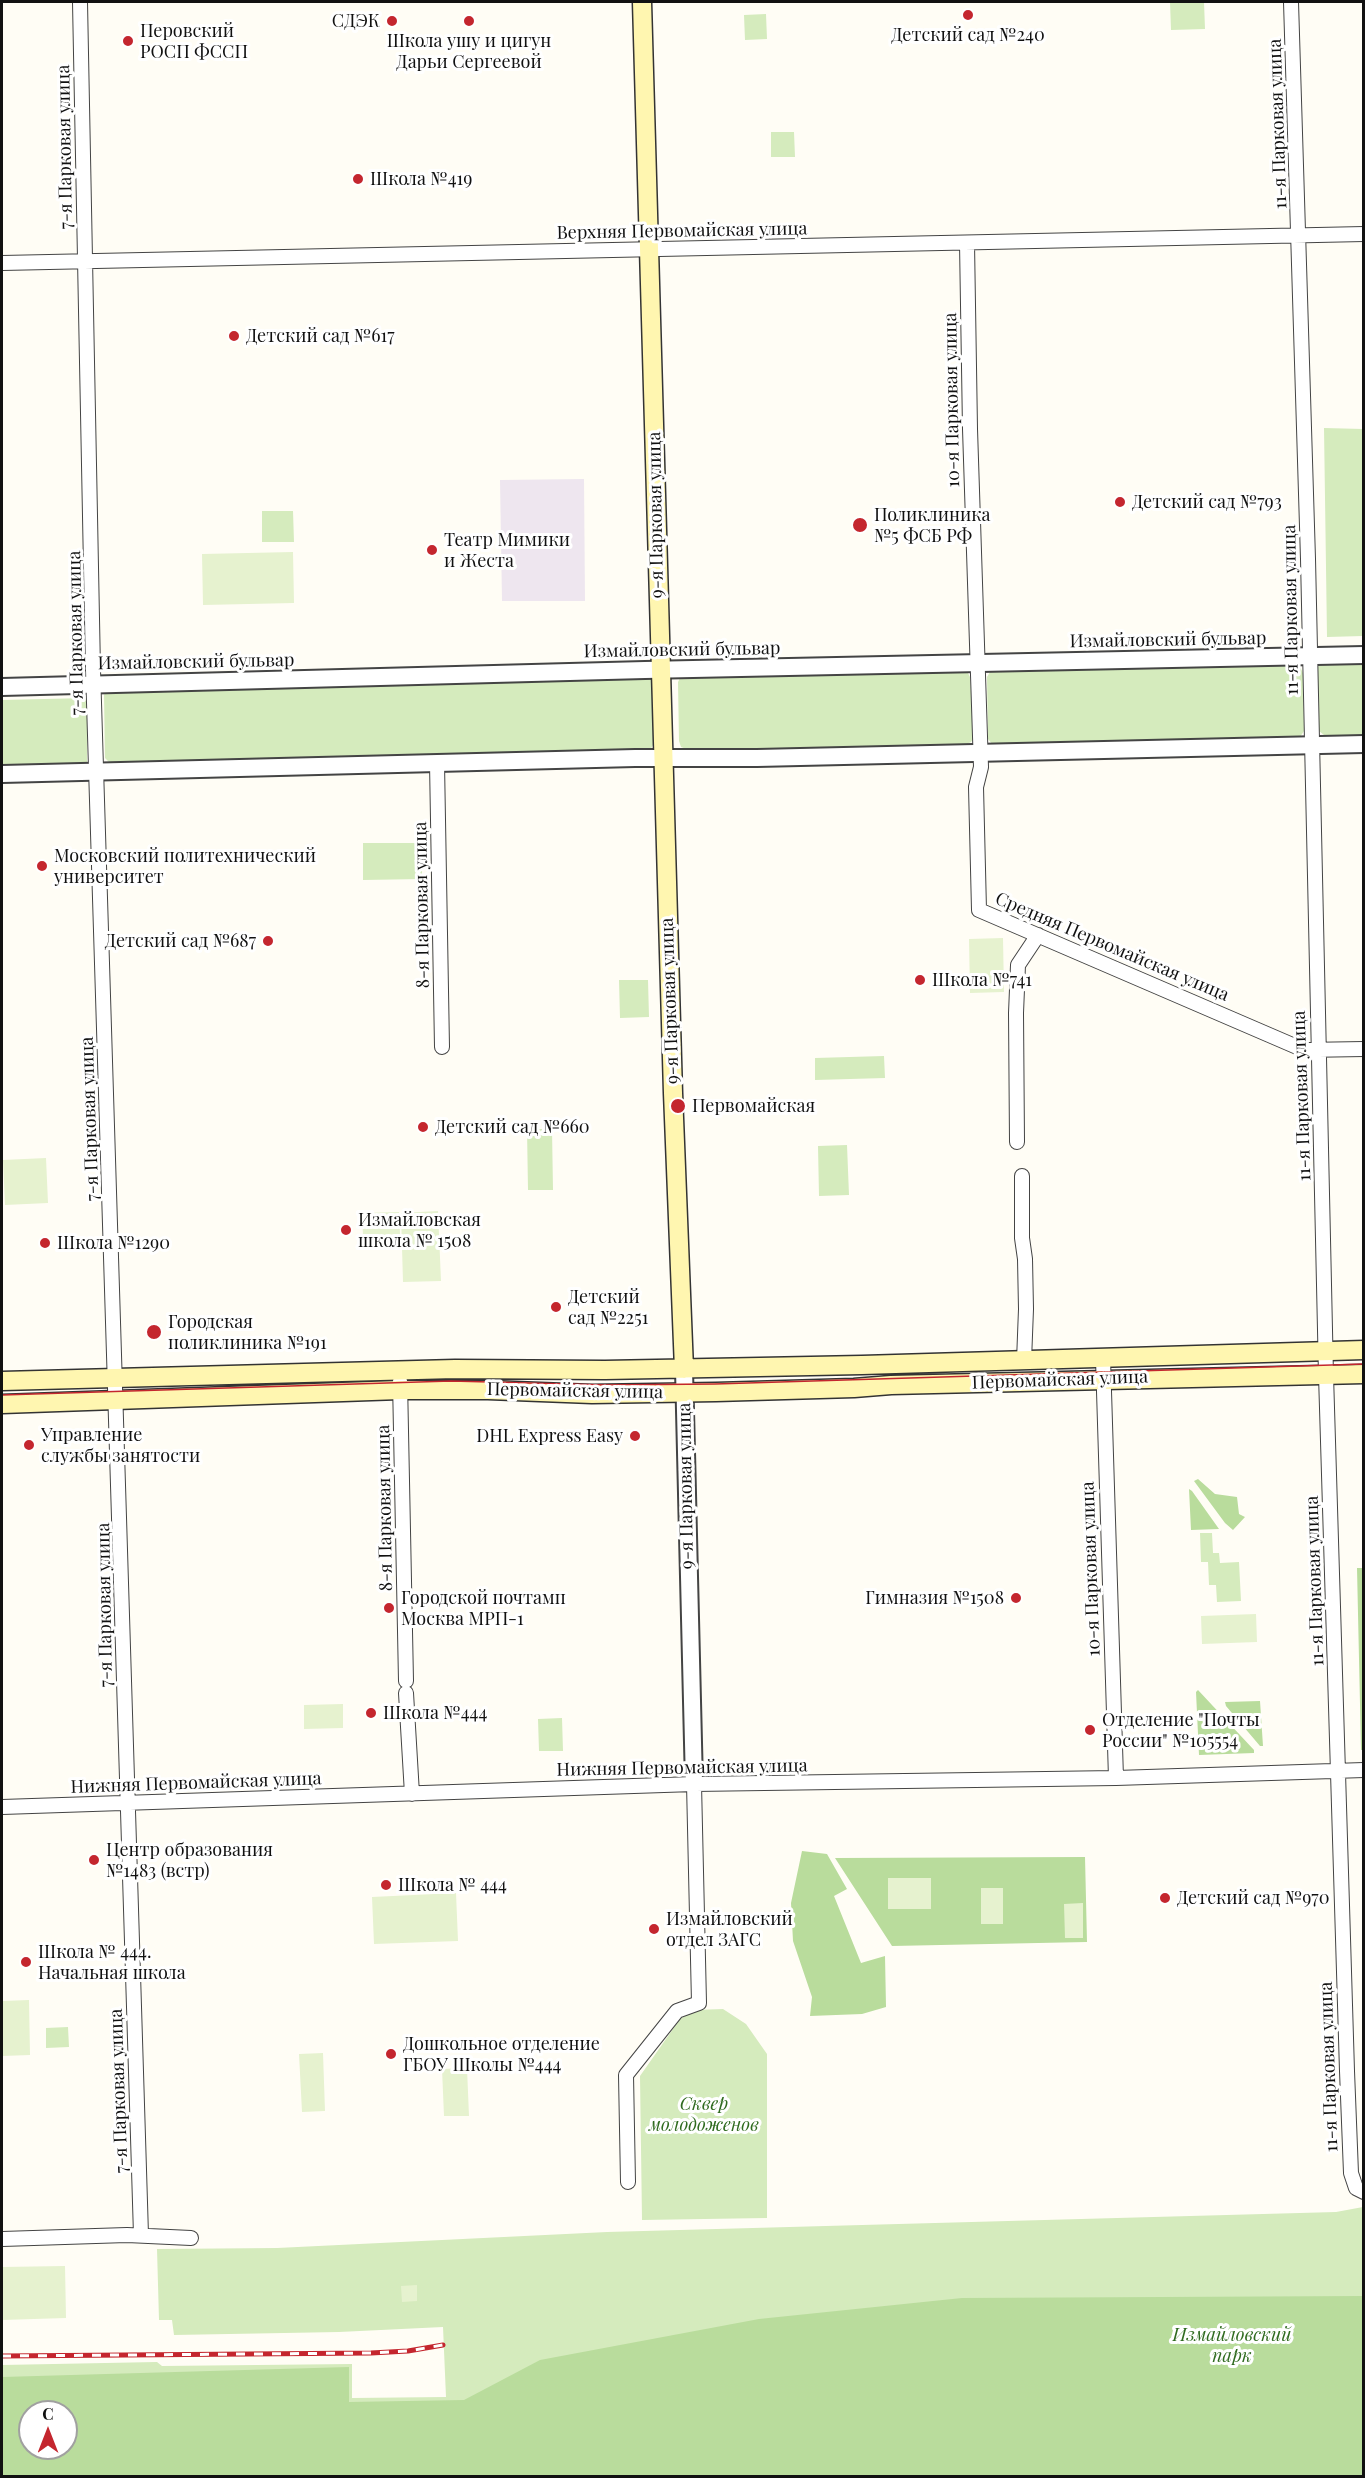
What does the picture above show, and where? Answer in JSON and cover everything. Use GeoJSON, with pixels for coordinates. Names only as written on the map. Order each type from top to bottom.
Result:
{"type":"FeatureCollection","features":[{"type":"Feature","properties":{"kind":"main road","name":"9-я Парковая улица"},"geometry":{"type":"LineString","coordinates":[[642,2],[673,1093],[684,1369]]}},
{"type":"Feature","properties":{"kind":"main road","name":"Первомайская улица"},"geometry":{"type":"LineString","coordinates":[[2,1381],[400,1370],[684,1369],[1364,1350]]}},
{"type":"Feature","properties":{"kind":"main road","name":"Первомайская улица"},"geometry":{"type":"LineString","coordinates":[[2,1404],[400,1390],[685,1393],[1103,1379],[1364,1374]]}},
{"type":"Feature","properties":{"kind":"street","name":"7-я Парковая улица"},"geometry":{"type":"LineString","coordinates":[[80,2],[94,684],[141,2235]]}},
{"type":"Feature","properties":{"kind":"street","name":"11-я Парковая улица"},"geometry":{"type":"LineString","coordinates":[[1291,2],[1310,656],[1326,1375],[1350,2152],[1351,2173],[1360,2190]]}},
{"type":"Feature","properties":{"kind":"street","name":"Верхняя Первомайская улица"},"geometry":{"type":"LineString","coordinates":[[2,263],[1364,234]]}},
{"type":"Feature","properties":{"kind":"street","name":"10-я Парковая улица"},"geometry":{"type":"LineString","coordinates":[[967,243],[978,664]]}},
{"type":"Feature","properties":{"kind":"street","name":"Измайловский бульвар"},"geometry":{"type":"LineString","coordinates":[[2,687],[1364,655]]}},
{"type":"Feature","properties":{"kind":"street","name":"Средняя Первомайская улица"},"geometry":{"type":"LineString","coordinates":[[978,664],[981,752],[981,767],[976,787],[979,910],[1304,1050],[1364,1049]]}},
{"type":"Feature","properties":{"kind":"street"},"geometry":{"type":"LineString","coordinates":[[2,774],[1364,744]]}},
{"type":"Feature","properties":{"kind":"street","name":"8-я Парковая улица"},"geometry":{"type":"LineString","coordinates":[[437,763],[442,1047]]}},
{"type":"Feature","properties":{"kind":"street"},"geometry":{"type":"LineString","coordinates":[[1017,1142],[1018,965],[1038,935]]}},
{"type":"Feature","properties":{"kind":"street"},"geometry":{"type":"LineString","coordinates":[[1022,1176],[1022,1238],[1025,1259],[1026,1309],[1024,1361]]}},
{"type":"Feature","properties":{"kind":"street","name":"10-я Парковая улица"},"geometry":{"type":"LineString","coordinates":[[1103,1359],[1116,1778]]}},
{"type":"Feature","properties":{"kind":"street","name":"9-я Парковая улица"},"geometry":{"type":"LineString","coordinates":[[628,2182],[626,2075],[677,2011],[699,2003],[684,1369]]}},
{"type":"Feature","properties":{"kind":"street","name":"8-я Парковая улица"},"geometry":{"type":"LineString","coordinates":[[400,1370],[406,1687],[411,1794]]}},
{"type":"Feature","properties":{"kind":"street","name":"Нижняя Первомайская улица"},"geometry":{"type":"LineString","coordinates":[[2,1807],[694,1784],[1116,1778],[1364,1770]]}},
{"type":"Feature","properties":{"kind":"street"},"geometry":{"type":"LineString","coordinates":[[2,2239],[141,2235],[191,2238]]}},
{"type":"Feature","properties":{"kind":"shaded area"},"geometry":{"type":"Polygon","coordinates":[[[584,479],[585,601],[502,601],[500,480],[584,479]]]}},
{"type":"Feature","properties":{"kind":"green space"},"geometry":{"type":"Polygon","coordinates":[[[1170,2],[1204,2],[1205,29],[1171,30],[1170,2]]]}},
{"type":"Feature","properties":{"kind":"green space"},"geometry":{"type":"Polygon","coordinates":[[[766,14],[767,39],[745,40],[744,15],[766,14]]]}},
{"type":"Feature","properties":{"kind":"green space"},"geometry":{"type":"Polygon","coordinates":[[[771,132],[794,132],[795,157],[771,157],[771,132]]]}},
{"type":"Feature","properties":{"kind":"green space"},"geometry":{"type":"Polygon","coordinates":[[[1324,428],[1363,429],[1363,636],[1327,637],[1324,428]]]}},
{"type":"Feature","properties":{"kind":"green space"},"geometry":{"type":"Polygon","coordinates":[[[262,511],[293,511],[294,542],[262,542],[262,511]]]}},
{"type":"Feature","properties":{"kind":"green space"},"geometry":{"type":"Polygon","coordinates":[[[293,552],[294,603],[203,605],[202,554],[293,552]]]}},
{"type":"Feature","properties":{"kind":"green space"},"geometry":{"type":"Polygon","coordinates":[[[1363,661],[1363,738],[1329,739],[1319,731],[1317,670],[1319,664],[1363,661]]]}},
{"type":"Feature","properties":{"kind":"green space"},"geometry":{"type":"Polygon","coordinates":[[[1293,665],[1300,667],[1303,673],[1304,731],[1300,737],[1293,739],[993,745],[988,739],[987,677],[990,672],[997,670],[1293,665]]]}},
{"type":"Feature","properties":{"kind":"green space"},"geometry":{"type":"Polygon","coordinates":[[[967,671],[970,677],[974,737],[965,745],[692,751],[681,747],[679,741],[678,682],[680,678],[967,671]]]}},
{"type":"Feature","properties":{"kind":"green space"},"geometry":{"type":"Polygon","coordinates":[[[652,677],[655,742],[650,750],[111,764],[105,758],[104,695],[106,690],[652,677]]]}},
{"type":"Feature","properties":{"kind":"green space"},"geometry":{"type":"Polygon","coordinates":[[[87,698],[87,765],[2,767],[2,700],[87,698]]]}},
{"type":"Feature","properties":{"kind":"green space"},"geometry":{"type":"Polygon","coordinates":[[[363,843],[422,843],[422,879],[363,880],[363,843]]]}},
{"type":"Feature","properties":{"kind":"green space"},"geometry":{"type":"Polygon","coordinates":[[[1003,938],[1004,992],[970,993],[969,939],[1003,938]]]}},
{"type":"Feature","properties":{"kind":"green space"},"geometry":{"type":"Polygon","coordinates":[[[619,980],[648,980],[649,1017],[620,1018],[619,980]]]}},
{"type":"Feature","properties":{"kind":"green space"},"geometry":{"type":"Polygon","coordinates":[[[884,1056],[885,1078],[815,1080],[815,1058],[884,1056]]]}},
{"type":"Feature","properties":{"kind":"green space"},"geometry":{"type":"Polygon","coordinates":[[[527,1129],[552,1129],[553,1190],[528,1190],[527,1129]]]}},
{"type":"Feature","properties":{"kind":"green space"},"geometry":{"type":"Polygon","coordinates":[[[847,1145],[849,1195],[819,1196],[818,1146],[847,1145]]]}},
{"type":"Feature","properties":{"kind":"green space"},"geometry":{"type":"Polygon","coordinates":[[[46,1158],[48,1203],[5,1205],[3,1160],[46,1158]]]}},
{"type":"Feature","properties":{"kind":"green space"},"geometry":{"type":"Polygon","coordinates":[[[438,1211],[441,1281],[403,1282],[401,1213],[438,1211]]]}},
{"type":"Feature","properties":{"kind":"green space"},"geometry":{"type":"Polygon","coordinates":[[[399,1212],[400,1234],[363,1236],[362,1213],[399,1212]]]}},
{"type":"Feature","properties":{"kind":"green space"},"geometry":{"type":"Polygon","coordinates":[[[1198,1479],[1215,1494],[1237,1497],[1239,1514],[1245,1517],[1233,1530],[1225,1523],[1194,1481],[1198,1479]]]}},
{"type":"Feature","properties":{"kind":"green space"},"geometry":{"type":"Polygon","coordinates":[[[1189,1489],[1192,1491],[1219,1529],[1191,1530],[1189,1489]]]}},
{"type":"Feature","properties":{"kind":"green space"},"geometry":{"type":"Polygon","coordinates":[[[1200,1533],[1212,1533],[1213,1553],[1219,1553],[1220,1563],[1239,1562],[1241,1601],[1217,1602],[1216,1585],[1209,1585],[1208,1562],[1201,1562],[1200,1533]]]}},
{"type":"Feature","properties":{"kind":"green space"},"geometry":{"type":"Polygon","coordinates":[[[1357,1568],[1364,1568],[1363,1750],[1361,1750],[1357,1568]]]}},
{"type":"Feature","properties":{"kind":"green space"},"geometry":{"type":"Polygon","coordinates":[[[1256,1614],[1257,1642],[1202,1644],[1201,1616],[1256,1614]]]}},
{"type":"Feature","properties":{"kind":"green space"},"geometry":{"type":"Polygon","coordinates":[[[1198,1690],[1254,1750],[1254,1753],[1199,1755],[1196,1692],[1198,1690]]]}},
{"type":"Feature","properties":{"kind":"green space"},"geometry":{"type":"Polygon","coordinates":[[[1260,1701],[1263,1746],[1260,1746],[1225,1702],[1260,1701]]]}},
{"type":"Feature","properties":{"kind":"green space"},"geometry":{"type":"Polygon","coordinates":[[[343,1704],[343,1728],[304,1729],[304,1705],[343,1704]]]}},
{"type":"Feature","properties":{"kind":"green space"},"geometry":{"type":"Polygon","coordinates":[[[562,1718],[563,1751],[539,1751],[538,1719],[562,1718]]]}},
{"type":"Feature","properties":{"kind":"green space"},"geometry":{"type":"Polygon","coordinates":[[[802,1851],[827,1854],[847,1889],[834,1896],[861,1963],[885,1956],[886,2007],[862,2014],[810,2016],[812,1997],[793,1941],[791,1903],[802,1851]]]}},
{"type":"Feature","properties":{"kind":"green space"},"geometry":{"type":"Polygon","coordinates":[[[1085,1857],[1087,1942],[892,1946],[835,1858],[1085,1857]]]}},
{"type":"Feature","properties":{"kind":"green space"},"geometry":{"type":"Polygon","coordinates":[[[888,1878],[931,1878],[931,1909],[888,1909],[888,1878]]]}},
{"type":"Feature","properties":{"kind":"green space"},"geometry":{"type":"Polygon","coordinates":[[[981,1888],[1003,1888],[1003,1924],[981,1924],[981,1888]]]}},
{"type":"Feature","properties":{"kind":"green space"},"geometry":{"type":"Polygon","coordinates":[[[456,1893],[458,1941],[374,1944],[372,1897],[456,1893]]]}},
{"type":"Feature","properties":{"kind":"green space"},"geometry":{"type":"Polygon","coordinates":[[[1083,1903],[1083,1938],[1065,1938],[1064,1904],[1083,1903]]]}},
{"type":"Feature","properties":{"kind":"green space"},"geometry":{"type":"Polygon","coordinates":[[[29,2000],[30,2055],[2,2056],[2,2001],[29,2000]]]}},
{"type":"Feature","properties":{"kind":"green space","name":"Сквер молодоженов"},"geometry":{"type":"Polygon","coordinates":[[[723,2009],[746,2024],[767,2054],[767,2218],[642,2220],[640,2076],[680,2019],[695,2010],[723,2009]]]}},
{"type":"Feature","properties":{"kind":"green space"},"geometry":{"type":"Polygon","coordinates":[[[68,2027],[69,2047],[46,2048],[46,2028],[68,2027]]]}},
{"type":"Feature","properties":{"kind":"green space"},"geometry":{"type":"Polygon","coordinates":[[[323,2053],[325,2111],[302,2112],[299,2054],[323,2053]]]}},
{"type":"Feature","properties":{"kind":"green space"},"geometry":{"type":"Polygon","coordinates":[[[467,2068],[469,2116],[444,2116],[442,2069],[467,2068]]]}},
{"type":"Feature","properties":{"kind":"green space","name":"Измайловский парк"},"geometry":{"type":"Polygon","coordinates":[[[1363,2207],[1363,2476],[2,2476],[2,2365],[157,2362],[162,2366],[352,2364],[352,2398],[446,2397],[443,2327],[339,2332],[174,2335],[172,2320],[159,2320],[157,2249],[277,2248],[607,2232],[1336,2212],[1363,2207]]]}},
{"type":"Feature","properties":{"kind":"green space"},"geometry":{"type":"Polygon","coordinates":[[[65,2266],[66,2318],[2,2320],[2,2267],[65,2266]]]}},
{"type":"Feature","properties":{"kind":"green space"},"geometry":{"type":"Polygon","coordinates":[[[417,2285],[417,2301],[402,2302],[401,2286],[417,2285]]]}},
{"type":"Feature","properties":{"kind":"green space","name":"Измайловский парк"},"geometry":{"type":"Polygon","coordinates":[[[1363,2296],[1363,2476],[2,2476],[2,2377],[349,2367],[349,2402],[464,2400],[540,2360],[759,2319],[962,2298],[1363,2296]]]}},
{"type":"Feature","properties":{"kind":"tram line"},"geometry":{"type":"LineString","coordinates":[[2,1395],[451,1381],[605,1385],[715,1384],[1364,1364]]}},
{"type":"Feature","properties":{"kind":"railway"},"geometry":{"type":"LineString","coordinates":[[2,2356],[371,2353],[408,2351],[443,2345]]}},
{"type":"Feature","properties":{"kind":"place","name":"Детский сад №240"},"geometry":{"type":"Point","coordinates":[968,15]}},
{"type":"Feature","properties":{"kind":"place","name":"СДЭК"},"geometry":{"type":"Point","coordinates":[392,21]}},
{"type":"Feature","properties":{"kind":"place","name":"Школа ушу и цигун Дарьи Сергеевой"},"geometry":{"type":"Point","coordinates":[469,21]}},
{"type":"Feature","properties":{"kind":"place","name":"Перовский РОСП ФССП"},"geometry":{"type":"Point","coordinates":[128,41]}},
{"type":"Feature","properties":{"kind":"place","name":"Школа №419"},"geometry":{"type":"Point","coordinates":[358,179]}},
{"type":"Feature","properties":{"kind":"place","name":"Детский сад №617"},"geometry":{"type":"Point","coordinates":[234,336]}},
{"type":"Feature","properties":{"kind":"place","name":"Детский сад №793"},"geometry":{"type":"Point","coordinates":[1120,502]}},
{"type":"Feature","properties":{"kind":"place","name":"Поликлиника №5 ФСБ РФ"},"geometry":{"type":"Point","coordinates":[860,525]}},
{"type":"Feature","properties":{"kind":"place","name":"Театр Мимики и Жеста"},"geometry":{"type":"Point","coordinates":[432,550]}},
{"type":"Feature","properties":{"kind":"place","name":"Московский политехнический университет"},"geometry":{"type":"Point","coordinates":[42,866]}},
{"type":"Feature","properties":{"kind":"place","name":"Детский сад №687"},"geometry":{"type":"Point","coordinates":[268,941]}},
{"type":"Feature","properties":{"kind":"place","name":"Школа №741"},"geometry":{"type":"Point","coordinates":[920,980]}},
{"type":"Feature","properties":{"kind":"place","name":"Первомайская"},"geometry":{"type":"Point","coordinates":[678,1106]}},
{"type":"Feature","properties":{"kind":"place","name":"Детский сад №660"},"geometry":{"type":"Point","coordinates":[423,1127]}},
{"type":"Feature","properties":{"kind":"place","name":"Измайловская школа № 1508"},"geometry":{"type":"Point","coordinates":[346,1230]}},
{"type":"Feature","properties":{"kind":"place","name":"Школа №1290"},"geometry":{"type":"Point","coordinates":[45,1243]}},
{"type":"Feature","properties":{"kind":"place","name":"Детский сад №2251"},"geometry":{"type":"Point","coordinates":[556,1307]}},
{"type":"Feature","properties":{"kind":"place","name":"Городская поликлиника №191"},"geometry":{"type":"Point","coordinates":[154,1332]}},
{"type":"Feature","properties":{"kind":"place","name":"DHL Express Easy"},"geometry":{"type":"Point","coordinates":[635,1436]}},
{"type":"Feature","properties":{"kind":"place","name":"Управление cлужбы занятости"},"geometry":{"type":"Point","coordinates":[29,1445]}},
{"type":"Feature","properties":{"kind":"place","name":"Гимназия №1508"},"geometry":{"type":"Point","coordinates":[1016,1598]}},
{"type":"Feature","properties":{"kind":"place","name":"Городской почтамп Москва МРП-1"},"geometry":{"type":"Point","coordinates":[389,1608]}},
{"type":"Feature","properties":{"kind":"place","name":"Школа №444"},"geometry":{"type":"Point","coordinates":[371,1713]}},
{"type":"Feature","properties":{"kind":"place","name":"Отделение \"Почты России\" №105554"},"geometry":{"type":"Point","coordinates":[1090,1730]}},
{"type":"Feature","properties":{"kind":"place","name":"Центр образования №1483 (встр)"},"geometry":{"type":"Point","coordinates":[94,1860]}},
{"type":"Feature","properties":{"kind":"place","name":"Школа № 444"},"geometry":{"type":"Point","coordinates":[386,1885]}},
{"type":"Feature","properties":{"kind":"place","name":"Детский сад №970"},"geometry":{"type":"Point","coordinates":[1165,1898]}},
{"type":"Feature","properties":{"kind":"place","name":"Измайловский отдел ЗАГС"},"geometry":{"type":"Point","coordinates":[654,1929]}},
{"type":"Feature","properties":{"kind":"place","name":"Школа № 444. Начальная школа"},"geometry":{"type":"Point","coordinates":[26,1962]}},
{"type":"Feature","properties":{"kind":"place","name":"Дошкольное отделение ГБОУ Школы №444"},"geometry":{"type":"Point","coordinates":[391,2054]}}]}
